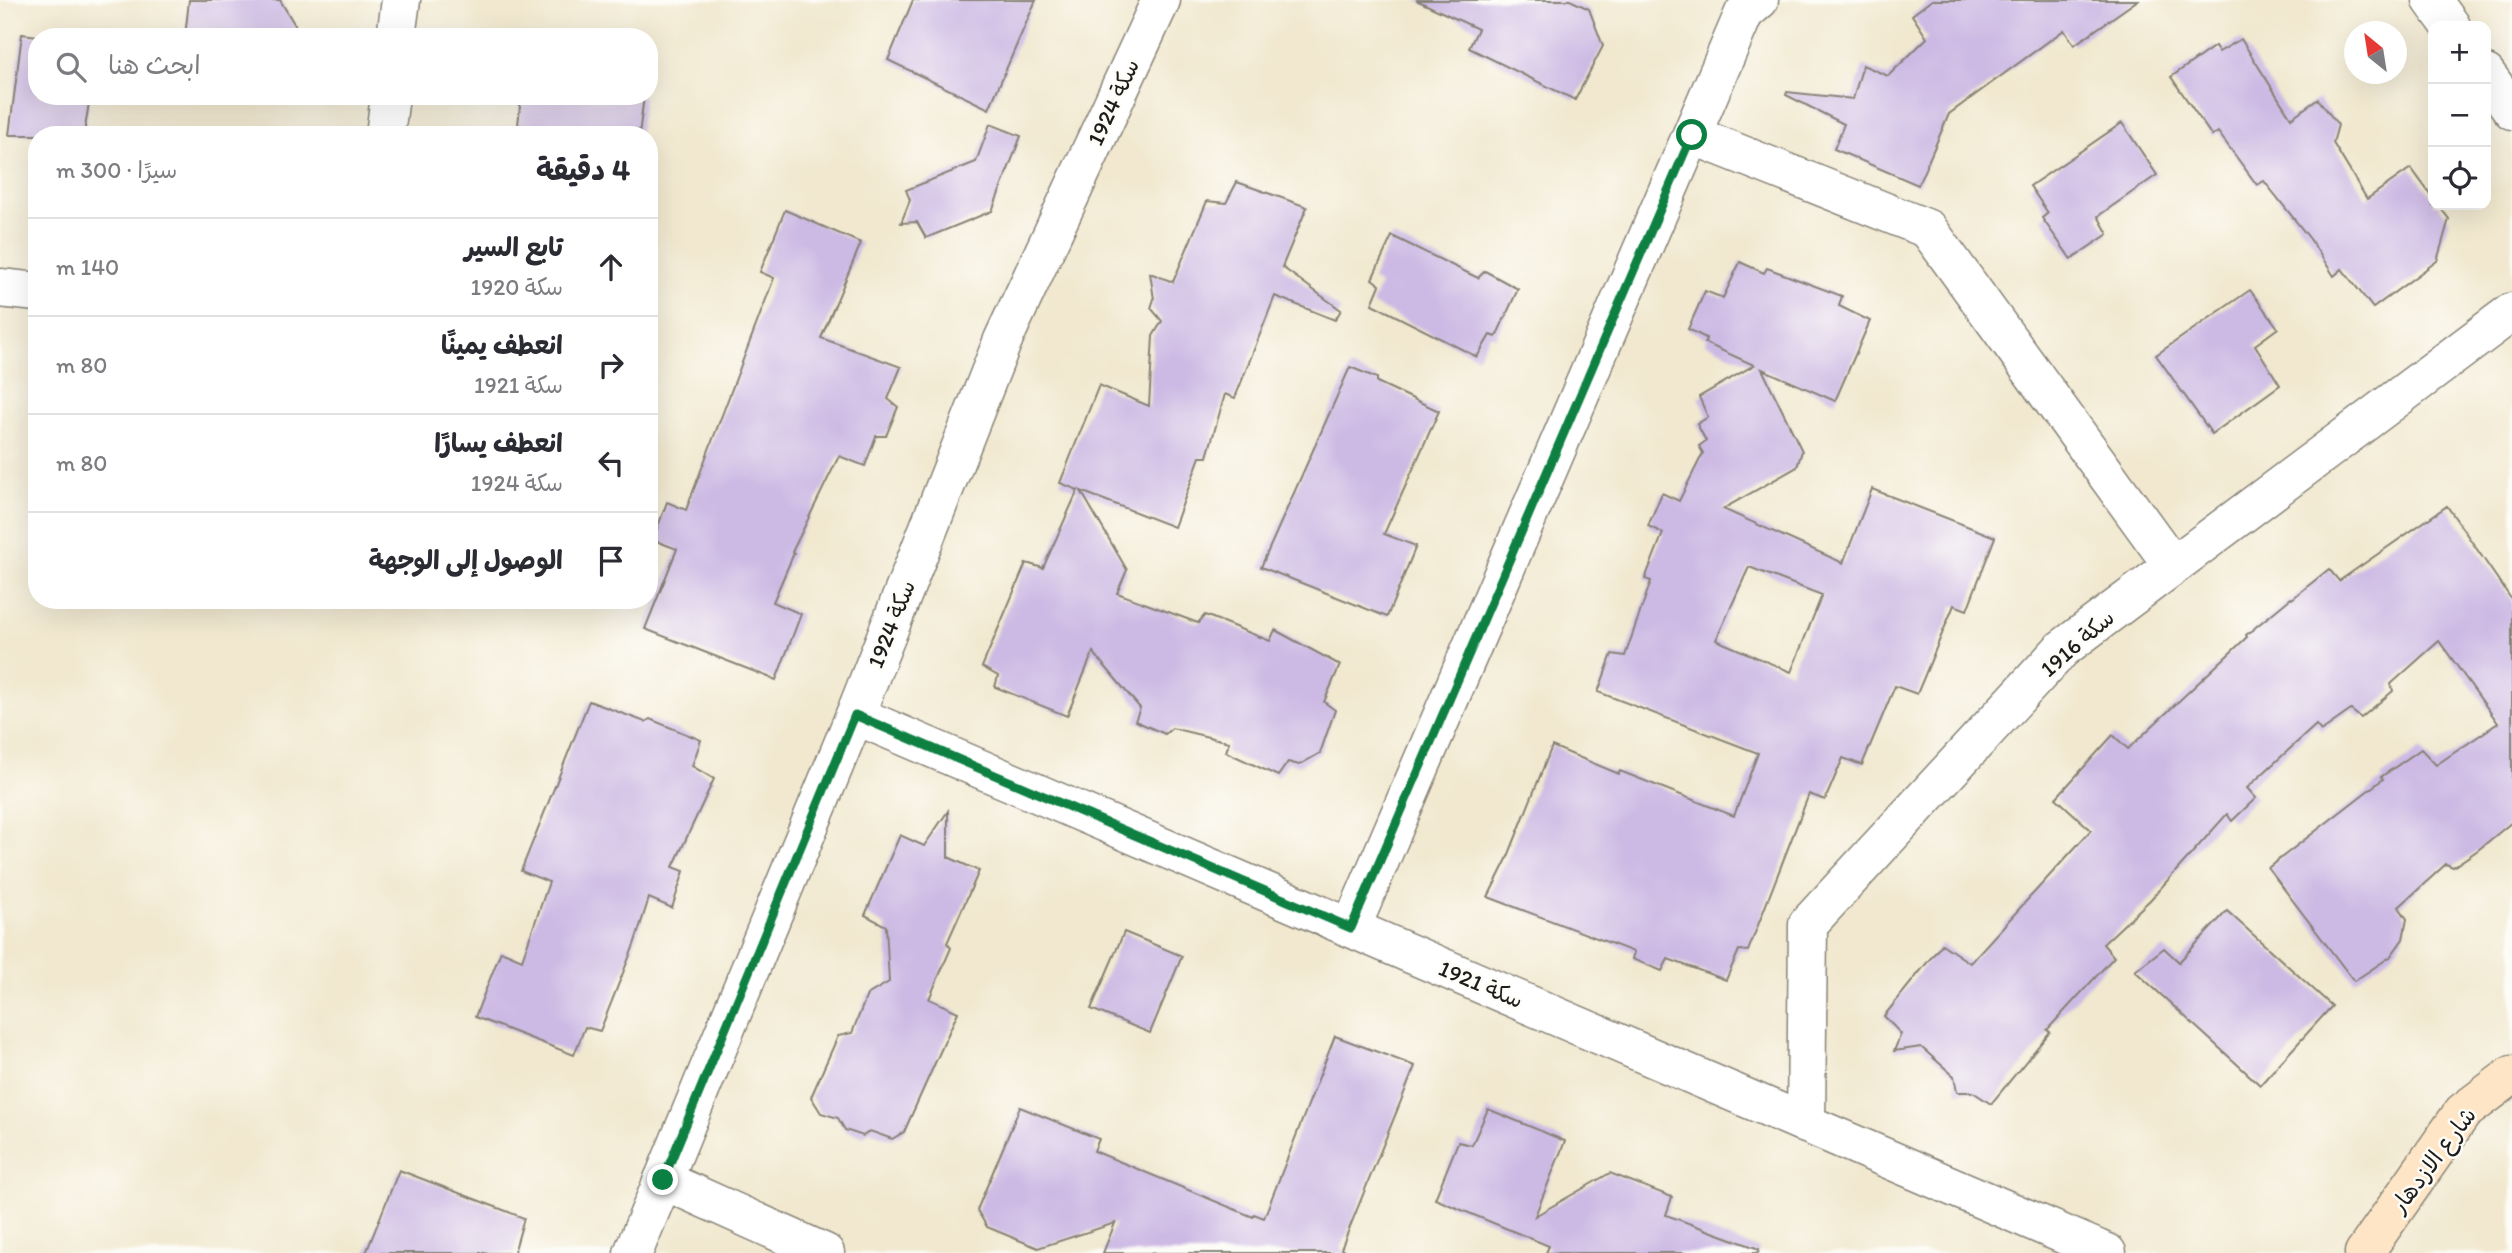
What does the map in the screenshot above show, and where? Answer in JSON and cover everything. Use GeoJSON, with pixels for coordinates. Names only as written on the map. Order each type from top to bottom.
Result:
{"type":"FeatureCollection","features":[{"type":"Feature","properties":{"kind":"street"},"geometry":{"type":"LineString","coordinates":[[398,28],[401,0]]}},
{"type":"Feature","properties":{"kind":"street","name":"سكة 1924"},"geometry":{"type":"LineString","coordinates":[[633,1253],[855,715],[1003,340],[1161,0]]}},
{"type":"Feature","properties":{"kind":"street"},"geometry":{"type":"LineString","coordinates":[[1351,928],[1744,13],[1759,0]]}},
{"type":"Feature","properties":{"kind":"street"},"geometry":{"type":"LineString","coordinates":[[2432,0],[2447,21]]}},
{"type":"Feature","properties":{"kind":"street"},"geometry":{"type":"LineString","coordinates":[[2491,81],[2512,110]]}},
{"type":"Feature","properties":{"kind":"street"},"geometry":{"type":"LineString","coordinates":[[386,126],[389,105]]}},
{"type":"Feature","properties":{"kind":"street"},"geometry":{"type":"LineString","coordinates":[[1692,135],[1928,229],[2173,566]]}},
{"type":"Feature","properties":{"kind":"street"},"geometry":{"type":"LineString","coordinates":[[0,288],[28,291]]}},
{"type":"Feature","properties":{"kind":"street","name":"سكة 1916"},"geometry":{"type":"LineString","coordinates":[[1806,1124],[1808,924],[2062,649],[2512,312]]}},
{"type":"Feature","properties":{"kind":"street","name":"سكة 1921"},"geometry":{"type":"LineString","coordinates":[[855,715],[2107,1253]]}},
{"type":"Feature","properties":{"kind":"street","name":"شارع الازدهار"},"geometry":{"type":"LineString","coordinates":[[2364,1253],[2463,1112],[2512,1075]]}},
{"type":"Feature","properties":{"kind":"street"},"geometry":{"type":"LineString","coordinates":[[663,1180],[825,1253]]}},
{"type":"Feature","properties":{"kind":"building"},"geometry":{"type":"Polygon","coordinates":[[[189,0],[280,0],[297,28],[186,28],[189,0]]]}},
{"type":"Feature","properties":{"kind":"building"},"geometry":{"type":"Polygon","coordinates":[[[913,0],[1036,0],[989,109],[888,60],[913,0]]]}},
{"type":"Feature","properties":{"kind":"building"},"geometry":{"type":"Polygon","coordinates":[[[1416,0],[1570,0],[1589,9],[1603,46],[1575,100],[1469,48],[1478,29],[1416,0]]]}},
{"type":"Feature","properties":{"kind":"building"},"geometry":{"type":"Polygon","coordinates":[[[1932,0],[2138,0],[2074,45],[2064,30],[1949,114],[1918,185],[1834,149],[1844,124],[1786,95],[1787,92],[1853,99],[1863,65],[1888,76],[1927,38],[1912,15],[1932,0]]]}},
{"type":"Feature","properties":{"kind":"building"},"geometry":{"type":"Polygon","coordinates":[[[22,34],[28,35],[28,105],[89,105],[85,126],[28,126],[28,135],[9,135],[22,34]]]}},
{"type":"Feature","properties":{"kind":"building"},"geometry":{"type":"Polygon","coordinates":[[[2241,39],[2291,118],[2318,99],[2338,125],[2333,143],[2367,199],[2411,168],[2428,191],[2428,210],[2442,210],[2449,219],[2437,261],[2373,308],[2342,269],[2334,276],[2310,239],[2264,181],[2257,185],[2218,132],[2212,136],[2171,77],[2215,46],[2219,52],[2241,39]]]}},
{"type":"Feature","properties":{"kind":"building"},"geometry":{"type":"Polygon","coordinates":[[[520,105],[643,105],[640,126],[518,126],[520,105]]]}},
{"type":"Feature","properties":{"kind":"building"},"geometry":{"type":"Polygon","coordinates":[[[2122,123],[2157,175],[2098,216],[2108,234],[2071,259],[2042,218],[2048,213],[2030,186],[2122,123]]]}},
{"type":"Feature","properties":{"kind":"building"},"geometry":{"type":"Polygon","coordinates":[[[990,124],[1021,136],[992,211],[926,238],[917,222],[901,223],[910,200],[906,190],[976,162],[990,124]]]}},
{"type":"Feature","properties":{"kind":"building"},"geometry":{"type":"Polygon","coordinates":[[[1237,182],[1307,207],[1282,267],[1341,310],[1335,320],[1275,296],[1235,398],[1225,394],[1207,457],[1200,457],[1174,527],[1081,491],[1127,570],[1117,593],[1198,623],[1205,615],[1270,641],[1275,630],[1340,665],[1324,702],[1335,710],[1320,753],[1299,765],[1288,762],[1278,776],[1226,752],[1229,742],[1172,728],[1165,734],[1135,721],[1140,708],[1093,652],[1067,716],[995,687],[998,676],[982,667],[1026,563],[1043,568],[1078,490],[1060,483],[1099,385],[1149,406],[1153,336],[1162,321],[1151,308],[1154,299],[1150,273],[1173,282],[1207,201],[1226,203],[1237,182]]]}},
{"type":"Feature","properties":{"kind":"building"},"geometry":{"type":"Polygon","coordinates":[[[785,210],[861,243],[821,338],[901,367],[888,399],[898,407],[886,436],[876,436],[865,466],[839,456],[792,552],[794,553],[773,602],[801,614],[776,680],[645,629],[653,609],[658,609],[658,596],[677,549],[658,542],[658,526],[667,502],[686,510],[774,278],[760,272],[785,210]]]}},
{"type":"Feature","properties":{"kind":"building"},"geometry":{"type":"Polygon","coordinates":[[[1392,236],[1478,278],[1485,271],[1518,289],[1496,337],[1490,335],[1477,357],[1372,304],[1380,285],[1372,279],[1392,236]]]}},
{"type":"Feature","properties":{"kind":"building"},"geometry":{"type":"Polygon","coordinates":[[[1740,262],[1764,273],[1767,268],[1842,296],[1839,306],[1870,321],[1835,401],[1762,369],[1802,451],[1797,467],[1723,509],[1843,563],[1872,489],[1995,537],[1967,610],[1954,605],[1917,694],[1895,686],[1862,765],[1843,758],[1825,800],[1809,794],[1748,951],[1739,950],[1726,980],[1668,959],[1662,971],[1632,959],[1634,952],[1488,897],[1507,859],[1552,746],[1734,816],[1758,753],[1598,692],[1612,654],[1625,656],[1651,581],[1645,579],[1663,533],[1648,526],[1662,493],[1679,501],[1703,453],[1699,446],[1706,441],[1697,424],[1708,417],[1699,397],[1754,365],[1705,343],[1706,338],[1688,329],[1705,291],[1723,298],[1740,262]],[[1749,567],[1716,640],[1791,672],[1822,595],[1749,567]]]}},
{"type":"Feature","properties":{"kind":"building"},"geometry":{"type":"Polygon","coordinates":[[[2250,290],[2278,328],[2255,345],[2280,385],[2212,434],[2156,355],[2250,290]]]}},
{"type":"Feature","properties":{"kind":"building"},"geometry":{"type":"Polygon","coordinates":[[[1350,367],[1377,378],[1377,382],[1439,411],[1384,534],[1416,546],[1387,617],[1261,567],[1350,367]]]}},
{"type":"Feature","properties":{"kind":"building"},"geometry":{"type":"Polygon","coordinates":[[[2447,506],[2512,600],[2512,822],[2453,867],[2446,864],[2399,907],[2407,919],[2403,939],[2390,957],[2354,981],[2268,868],[2383,779],[2381,777],[2421,749],[2436,765],[2498,723],[2439,641],[2391,684],[2393,691],[2361,718],[2351,710],[2321,731],[2316,725],[2247,788],[2256,798],[2232,821],[2227,814],[2150,900],[2103,944],[2114,957],[2047,1030],[2050,1032],[1991,1104],[1973,1092],[1957,1092],[1954,1076],[1921,1047],[1894,1051],[1901,1034],[1884,1016],[1942,944],[1970,963],[2091,830],[2056,798],[2113,735],[2128,749],[2247,637],[2246,635],[2329,569],[2339,581],[2447,506]]]}},
{"type":"Feature","properties":{"kind":"building"},"geometry":{"type":"Polygon","coordinates":[[[589,701],[645,722],[650,719],[701,740],[692,766],[714,779],[673,867],[684,871],[672,908],[649,898],[634,945],[600,1031],[585,1027],[574,1055],[475,1017],[501,951],[522,960],[549,882],[521,871],[589,701]]]}},
{"type":"Feature","properties":{"kind":"building"},"geometry":{"type":"Polygon","coordinates":[[[948,811],[948,857],[979,871],[947,943],[951,948],[929,999],[958,1012],[904,1132],[892,1139],[870,1131],[863,1136],[845,1130],[838,1118],[821,1113],[811,1097],[838,1036],[852,1033],[867,995],[889,982],[886,926],[865,915],[900,835],[924,846],[948,811]]]}},
{"type":"Feature","properties":{"kind":"building"},"geometry":{"type":"Polygon","coordinates":[[[2227,911],[2332,1006],[2260,1085],[2135,971],[2164,948],[2179,962],[2227,911]]]}},
{"type":"Feature","properties":{"kind":"building"},"geometry":{"type":"Polygon","coordinates":[[[1124,932],[1182,956],[1150,1033],[1091,1009],[1124,932]]]}},
{"type":"Feature","properties":{"kind":"building"},"geometry":{"type":"Polygon","coordinates":[[[1335,1036],[1415,1066],[1341,1249],[1347,1253],[1103,1253],[1115,1223],[1038,1248],[987,1227],[977,1210],[1020,1107],[1099,1139],[1094,1151],[1253,1217],[1254,1214],[1264,1218],[1335,1036]]]}},
{"type":"Feature","properties":{"kind":"building"},"geometry":{"type":"Polygon","coordinates":[[[1488,1109],[1565,1141],[1535,1216],[1610,1173],[1672,1197],[1666,1215],[1759,1249],[1758,1253],[1546,1253],[1549,1246],[1435,1199],[1458,1142],[1472,1145],[1488,1109]]]}},
{"type":"Feature","properties":{"kind":"building"},"geometry":{"type":"Polygon","coordinates":[[[399,1170],[524,1218],[514,1253],[366,1253],[399,1170]]]}},
{"type":"Feature","properties":{"kind":"route"},"geometry":{"type":"LineString","coordinates":[[663,1180],[855,715],[1351,928],[1692,135]]}}]}
